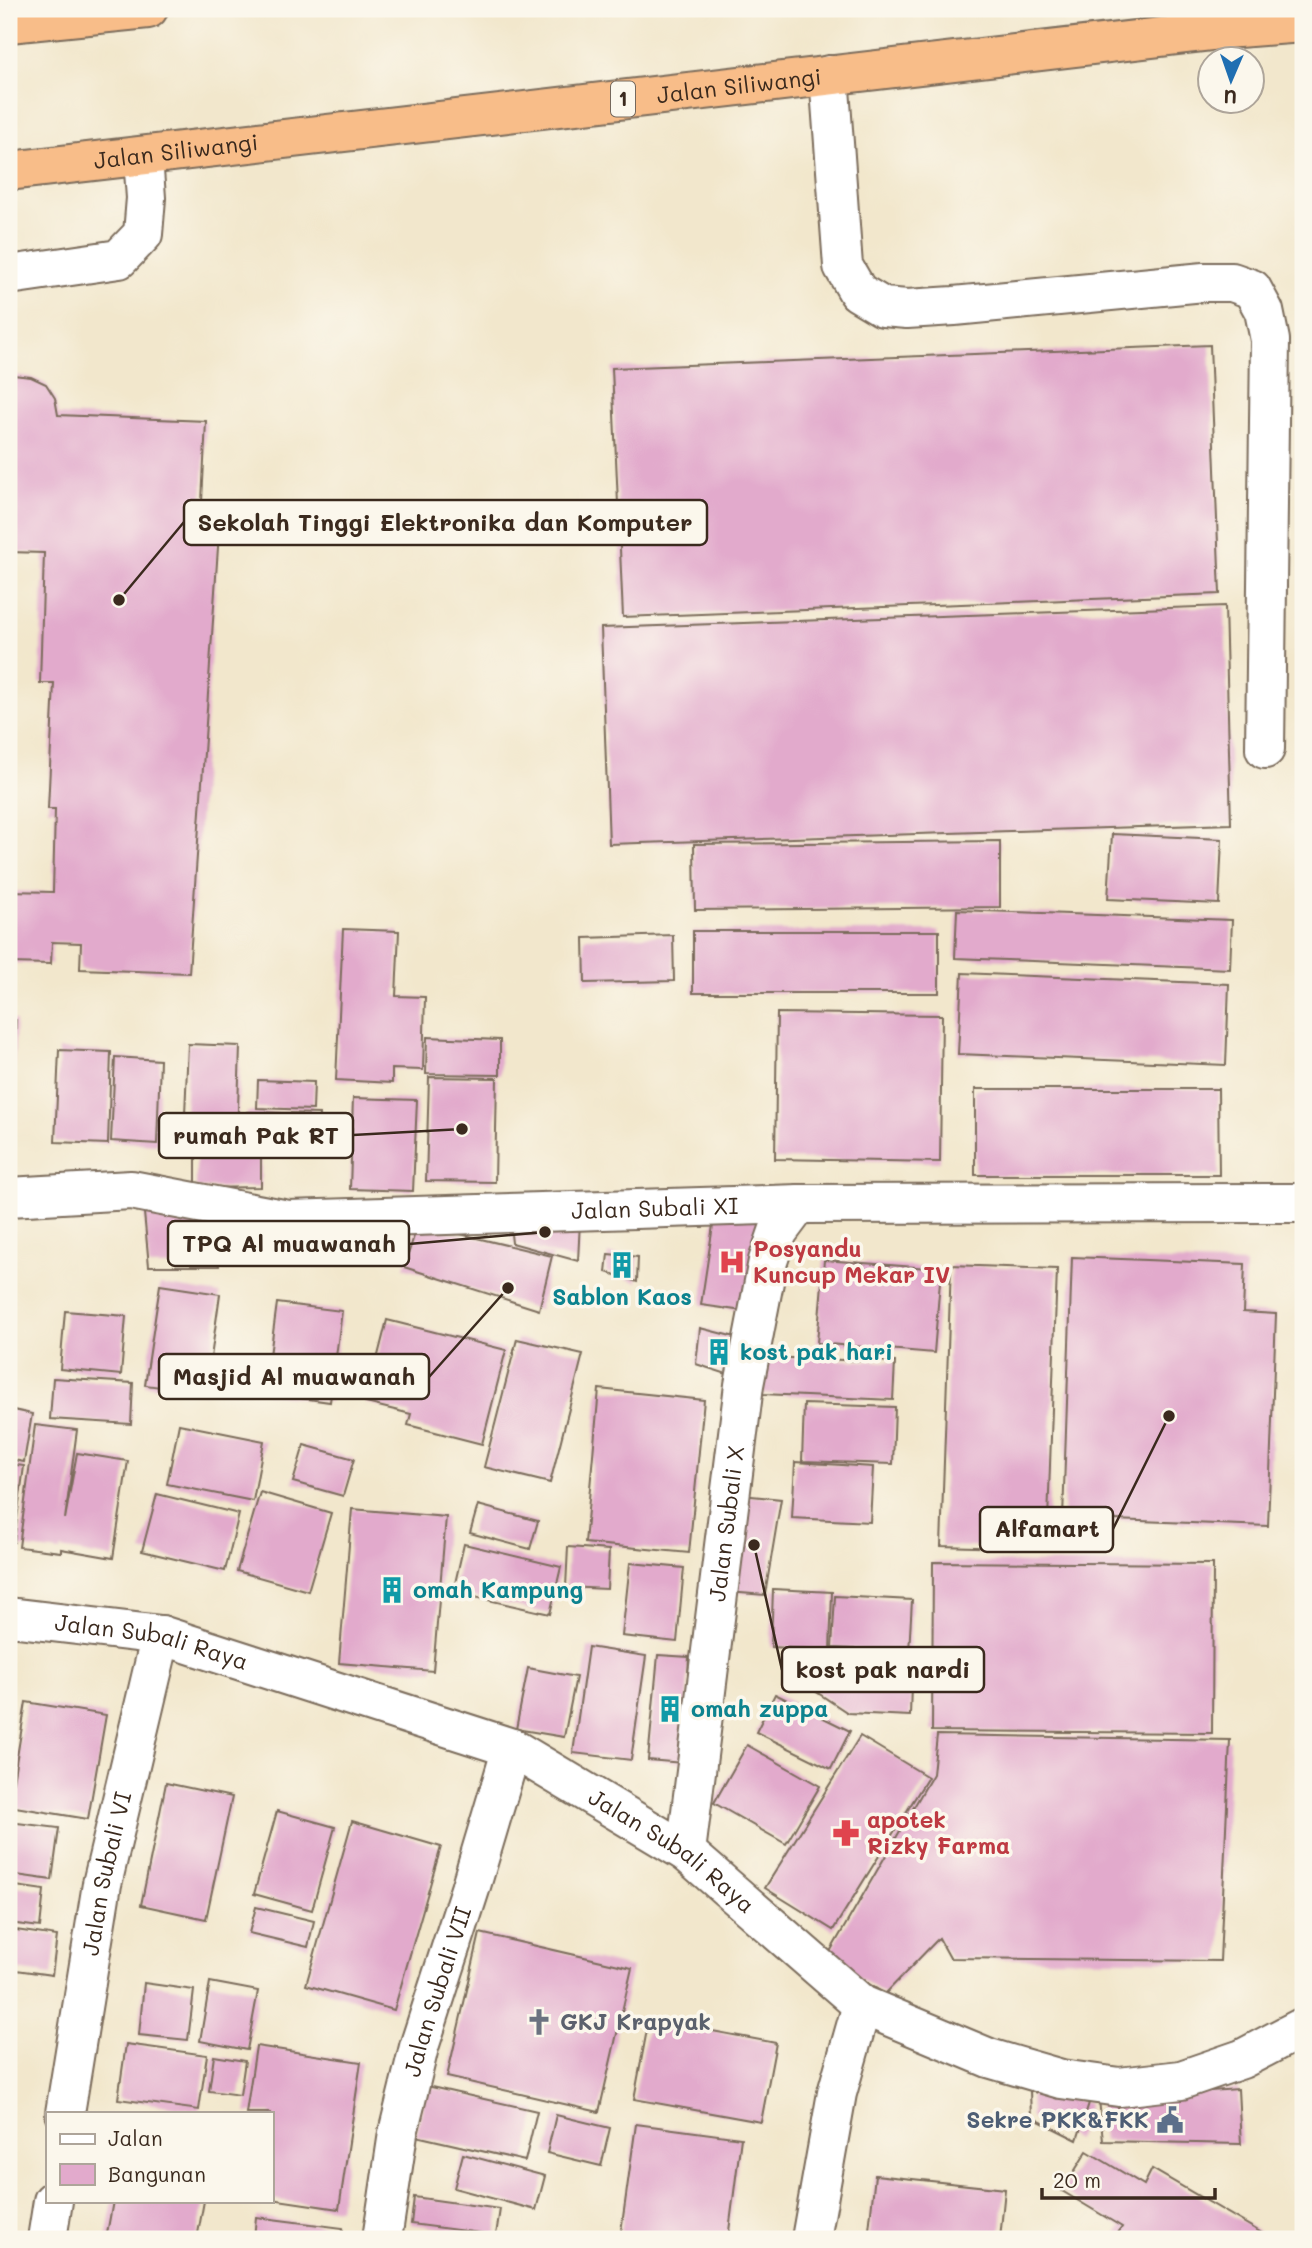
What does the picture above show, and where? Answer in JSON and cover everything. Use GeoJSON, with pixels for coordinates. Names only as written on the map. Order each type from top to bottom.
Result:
{"type":"FeatureCollection","features":[{"type":"Feature","properties":{"kind":"highway"},"geometry":{"type":"LineString","coordinates":[[9,23],[148,9]]}},
{"type":"Feature","properties":{"kind":"highway","name":"Jalan Siliwangi"},"geometry":{"type":"LineString","coordinates":[[9,171],[829,75],[1237,18],[1303,23]]}},
{"type":"Feature","properties":{"kind":"street"},"geometry":{"type":"LineString","coordinates":[[829,75],[843,266],[858,292],[883,307],[908,309],[954,306],[1205,282],[1232,282],[1252,289],[1264,311],[1270,340],[1265,749]]}},
{"type":"Feature","properties":{"kind":"street"},"geometry":{"type":"LineString","coordinates":[[9,275],[120,259],[143,234],[146,198],[143,157]]}},
{"type":"Feature","properties":{"kind":"street","name":"Jalan Subali XI"},"geometry":{"type":"LineString","coordinates":[[9,1196],[131,1191],[288,1220],[799,1204],[1303,1203]]}},
{"type":"Feature","properties":{"kind":"street","name":"Jalan Subali X"},"geometry":{"type":"LineString","coordinates":[[685,1852],[744,1385],[768,1262],[778,1232],[799,1204]]}},
{"type":"Feature","properties":{"kind":"street","name":"Jalan Subali Raya"},"geometry":{"type":"LineString","coordinates":[[9,1617],[161,1635],[512,1748],[685,1852],[862,2006],[989,2058],[1062,2079],[1118,2087],[1181,2080],[1242,2059],[1303,2027]]}},
{"type":"Feature","properties":{"kind":"street","name":"Jalan Subali VI"},"geometry":{"type":"LineString","coordinates":[[65,2112],[102,1884],[161,1635]]}},
{"type":"Feature","properties":{"kind":"street","name":"Jalan Subali VII"},"geometry":{"type":"LineString","coordinates":[[382,2239],[398,2133],[419,2047],[512,1748]]}},
{"type":"Feature","properties":{"kind":"street"},"geometry":{"type":"LineString","coordinates":[[811,2239],[837,2092],[862,2006]]}},
{"type":"Feature","properties":{"kind":"street"},"geometry":{"type":"LineString","coordinates":[[47,2239],[53,2202]]}},
{"type":"Feature","properties":{"kind":"building"},"geometry":{"type":"Polygon","coordinates":[[[1210,345],[1220,594],[623,617],[612,368],[1210,345]]]}},
{"type":"Feature","properties":{"kind":"building"},"geometry":{"type":"Polygon","coordinates":[[[9,376],[31,377],[46,384],[55,398],[58,415],[206,421],[202,502],[221,503],[189,973],[80,969],[81,943],[52,942],[51,964],[9,963],[9,891],[53,892],[55,809],[48,809],[54,683],[40,683],[44,553],[9,552],[9,376]]]}},
{"type":"Feature","properties":{"kind":"building"},"geometry":{"type":"Polygon","coordinates":[[[1225,606],[1231,824],[609,844],[601,628],[1225,606]]]}},
{"type":"Feature","properties":{"kind":"building"},"geometry":{"type":"Polygon","coordinates":[[[1112,834],[1222,839],[1219,904],[1108,899],[1112,834]]]}},
{"type":"Feature","properties":{"kind":"building"},"geometry":{"type":"Polygon","coordinates":[[[1000,841],[1000,907],[695,910],[694,844],[1000,841]]]}},
{"type":"Feature","properties":{"kind":"building"},"geometry":{"type":"Polygon","coordinates":[[[957,910],[1232,920],[1230,969],[955,958],[957,910]]]}},
{"type":"Feature","properties":{"kind":"building"},"geometry":{"type":"Polygon","coordinates":[[[343,929],[399,931],[396,996],[425,997],[423,1070],[392,1069],[392,1083],[336,1080],[343,929]]]}},
{"type":"Feature","properties":{"kind":"building"},"geometry":{"type":"Polygon","coordinates":[[[693,931],[939,931],[939,993],[693,993],[693,931]]]}},
{"type":"Feature","properties":{"kind":"building"},"geometry":{"type":"Polygon","coordinates":[[[673,935],[674,981],[585,983],[584,938],[673,935]]]}},
{"type":"Feature","properties":{"kind":"building"},"geometry":{"type":"Polygon","coordinates":[[[962,973],[1229,984],[1226,1065],[958,1054],[962,973]]]}},
{"type":"Feature","properties":{"kind":"building"},"geometry":{"type":"Polygon","coordinates":[[[777,1013],[942,1015],[940,1162],[775,1159],[777,1013]]]}},
{"type":"Feature","properties":{"kind":"building"},"geometry":{"type":"Polygon","coordinates":[[[9,1020],[16,1020],[13,1079],[9,1079],[9,1020]]]}},
{"type":"Feature","properties":{"kind":"building"},"geometry":{"type":"Polygon","coordinates":[[[427,1037],[500,1040],[500,1075],[426,1074],[427,1037]]]}},
{"type":"Feature","properties":{"kind":"building"},"geometry":{"type":"Polygon","coordinates":[[[188,1044],[240,1046],[237,1140],[184,1138],[188,1044]]]}},
{"type":"Feature","properties":{"kind":"building"},"geometry":{"type":"Polygon","coordinates":[[[59,1050],[111,1052],[108,1144],[55,1142],[59,1050]]]}},
{"type":"Feature","properties":{"kind":"building"},"geometry":{"type":"Polygon","coordinates":[[[115,1057],[160,1060],[157,1144],[111,1141],[115,1057]]]}},
{"type":"Feature","properties":{"kind":"building"},"geometry":{"type":"Polygon","coordinates":[[[429,1077],[497,1078],[495,1182],[426,1181],[429,1077]]]}},
{"type":"Feature","properties":{"kind":"building"},"geometry":{"type":"Polygon","coordinates":[[[258,1080],[314,1082],[313,1110],[257,1108],[258,1080]]]}},
{"type":"Feature","properties":{"kind":"building"},"geometry":{"type":"Polygon","coordinates":[[[975,1089],[1218,1089],[1219,1175],[975,1175],[975,1089]]]}},
{"type":"Feature","properties":{"kind":"building"},"geometry":{"type":"Polygon","coordinates":[[[353,1098],[417,1100],[413,1191],[350,1189],[353,1098]]]}},
{"type":"Feature","properties":{"kind":"building"},"geometry":{"type":"Polygon","coordinates":[[[247,1112],[319,1114],[318,1137],[246,1134],[247,1112]]]}},
{"type":"Feature","properties":{"kind":"building"},"geometry":{"type":"Polygon","coordinates":[[[196,1150],[261,1150],[261,1187],[196,1188],[196,1150]]]}},
{"type":"Feature","properties":{"kind":"building"},"geometry":{"type":"Polygon","coordinates":[[[143,1202],[212,1208],[219,1266],[149,1266],[143,1202]]]}},
{"type":"Feature","properties":{"kind":"building","name":"Posyandu Kuncup Mekar IV"},"geometry":{"type":"Polygon","coordinates":[[[715,1212],[763,1218],[750,1312],[701,1305],[715,1212]]]}},
{"type":"Feature","properties":{"kind":"building"},"geometry":{"type":"Polygon","coordinates":[[[509,1216],[580,1221],[578,1261],[512,1243],[509,1216]]]}},
{"type":"Feature","properties":{"kind":"building"},"geometry":{"type":"Polygon","coordinates":[[[418,1224],[552,1256],[539,1310],[404,1267],[418,1224]]]}},
{"type":"Feature","properties":{"kind":"building","name":"Sablon Kaos"},"geometry":{"type":"Polygon","coordinates":[[[608,1254],[638,1257],[637,1282],[606,1272],[608,1254]]]}},
{"type":"Feature","properties":{"kind":"building"},"geometry":{"type":"Polygon","coordinates":[[[1072,1257],[1245,1264],[1243,1312],[1276,1314],[1268,1526],[1063,1518],[1072,1257]]]}},
{"type":"Feature","properties":{"kind":"building"},"geometry":{"type":"Polygon","coordinates":[[[824,1260],[941,1269],[934,1353],[817,1343],[824,1260]]]}},
{"type":"Feature","properties":{"kind":"building"},"geometry":{"type":"Polygon","coordinates":[[[951,1265],[1057,1269],[1047,1549],[941,1546],[951,1265]]]}},
{"type":"Feature","properties":{"kind":"building"},"geometry":{"type":"Polygon","coordinates":[[[160,1285],[220,1294],[206,1393],[145,1385],[160,1285]]]}},
{"type":"Feature","properties":{"kind":"building"},"geometry":{"type":"Polygon","coordinates":[[[277,1303],[342,1311],[330,1402],[265,1393],[277,1303]]]}},
{"type":"Feature","properties":{"kind":"building"},"geometry":{"type":"Polygon","coordinates":[[[65,1311],[126,1316],[121,1375],[60,1369],[65,1311]]]}},
{"type":"Feature","properties":{"kind":"building"},"geometry":{"type":"Polygon","coordinates":[[[387,1320],[506,1350],[482,1444],[408,1425],[411,1414],[366,1403],[387,1320]]]}},
{"type":"Feature","properties":{"kind":"building","name":"kost pak hari"},"geometry":{"type":"Polygon","coordinates":[[[700,1328],[743,1339],[736,1377],[696,1364],[700,1328]]]}},
{"type":"Feature","properties":{"kind":"building"},"geometry":{"type":"Polygon","coordinates":[[[517,1339],[583,1354],[550,1483],[484,1467],[517,1339]]]}},
{"type":"Feature","properties":{"kind":"building"},"geometry":{"type":"Polygon","coordinates":[[[764,1357],[895,1362],[893,1400],[763,1394],[764,1357]]]}},
{"type":"Feature","properties":{"kind":"building"},"geometry":{"type":"Polygon","coordinates":[[[53,1378],[133,1383],[131,1424],[50,1419],[53,1378]]]}},
{"type":"Feature","properties":{"kind":"building"},"geometry":{"type":"Polygon","coordinates":[[[599,1389],[704,1400],[689,1553],[585,1543],[599,1389]]]}},
{"type":"Feature","properties":{"kind":"building"},"geometry":{"type":"Polygon","coordinates":[[[804,1404],[895,1407],[893,1464],[802,1461],[804,1404]]]}},
{"type":"Feature","properties":{"kind":"building"},"geometry":{"type":"Polygon","coordinates":[[[9,1409],[32,1414],[24,1462],[9,1459],[9,1409]]]}},
{"type":"Feature","properties":{"kind":"building"},"geometry":{"type":"Polygon","coordinates":[[[179,1424],[264,1441],[253,1501],[167,1484],[179,1424]]]}},
{"type":"Feature","properties":{"kind":"building"},"geometry":{"type":"Polygon","coordinates":[[[35,1425],[77,1430],[65,1519],[77,1453],[128,1461],[113,1558],[61,1549],[61,1552],[19,1547],[35,1425]]]}},
{"type":"Feature","properties":{"kind":"building"},"geometry":{"type":"Polygon","coordinates":[[[304,1445],[354,1459],[343,1496],[293,1482],[304,1445]]]}},
{"type":"Feature","properties":{"kind":"building"},"geometry":{"type":"Polygon","coordinates":[[[795,1462],[873,1467],[870,1522],[792,1518],[795,1462]]]}},
{"type":"Feature","properties":{"kind":"building"},"geometry":{"type":"Polygon","coordinates":[[[9,1464],[24,1466],[14,1542],[9,1541],[9,1464]]]}},
{"type":"Feature","properties":{"kind":"building"},"geometry":{"type":"Polygon","coordinates":[[[260,1492],[331,1513],[308,1591],[237,1571],[260,1492]]]}},
{"type":"Feature","properties":{"kind":"building"},"geometry":{"type":"Polygon","coordinates":[[[157,1494],[239,1514],[225,1571],[142,1551],[157,1494]]]}},
{"type":"Feature","properties":{"kind":"building"},"geometry":{"type":"Polygon","coordinates":[[[741,1495],[781,1499],[765,1595],[728,1592],[741,1495]]]}},
{"type":"Feature","properties":{"kind":"building"},"geometry":{"type":"Polygon","coordinates":[[[478,1505],[538,1521],[530,1549],[470,1533],[478,1505]]]}},
{"type":"Feature","properties":{"kind":"building","name":"omah Kampung"},"geometry":{"type":"Polygon","coordinates":[[[352,1509],[446,1517],[433,1671],[339,1663],[352,1509]]]}},
{"type":"Feature","properties":{"kind":"building"},"geometry":{"type":"Polygon","coordinates":[[[464,1544],[561,1567],[550,1614],[453,1592],[464,1544]]]}},
{"type":"Feature","properties":{"kind":"building"},"geometry":{"type":"Polygon","coordinates":[[[568,1547],[609,1550],[607,1589],[566,1587],[568,1547]]]}},
{"type":"Feature","properties":{"kind":"building"},"geometry":{"type":"Polygon","coordinates":[[[933,1562],[1213,1564],[1212,1733],[932,1731],[933,1562]]]}},
{"type":"Feature","properties":{"kind":"building"},"geometry":{"type":"Polygon","coordinates":[[[630,1563],[684,1568],[677,1642],[622,1636],[630,1563]]]}},
{"type":"Feature","properties":{"kind":"building"},"geometry":{"type":"Polygon","coordinates":[[[773,1589],[832,1592],[830,1650],[771,1647],[773,1589]]]}},
{"type":"Feature","properties":{"kind":"building"},"geometry":{"type":"Polygon","coordinates":[[[835,1596],[912,1600],[909,1652],[832,1648],[835,1596]]]}},
{"type":"Feature","properties":{"kind":"building"},"geometry":{"type":"Polygon","coordinates":[[[588,1647],[646,1656],[631,1760],[573,1753],[588,1647]]]}},
{"type":"Feature","properties":{"kind":"building"},"geometry":{"type":"Polygon","coordinates":[[[800,1651],[912,1654],[910,1716],[848,1713],[797,1679],[800,1651]]]}},
{"type":"Feature","properties":{"kind":"building","name":"omah zuppa"},"geometry":{"type":"Polygon","coordinates":[[[658,1655],[689,1657],[683,1763],[648,1760],[658,1655]]]}},
{"type":"Feature","properties":{"kind":"building"},"geometry":{"type":"Polygon","coordinates":[[[528,1668],[576,1677],[564,1737],[516,1729],[528,1668]]]}},
{"type":"Feature","properties":{"kind":"building"},"geometry":{"type":"Polygon","coordinates":[[[775,1694],[850,1731],[831,1769],[756,1732],[775,1694]]]}},
{"type":"Feature","properties":{"kind":"building"},"geometry":{"type":"Polygon","coordinates":[[[26,1702],[106,1715],[88,1819],[9,1806],[26,1702]]]}},
{"type":"Feature","properties":{"kind":"building"},"geometry":{"type":"Polygon","coordinates":[[[937,1735],[1230,1740],[1220,1961],[950,1958],[939,1938],[885,1994],[827,1957],[933,1774],[937,1735]]]}},
{"type":"Feature","properties":{"kind":"building","name":"apotek Rizky Farma"},"geometry":{"type":"Polygon","coordinates":[[[860,1736],[928,1777],[833,1930],[765,1888],[860,1736]]]}},
{"type":"Feature","properties":{"kind":"building"},"geometry":{"type":"Polygon","coordinates":[[[747,1745],[820,1786],[786,1844],[714,1803],[747,1745]]]}},
{"type":"Feature","properties":{"kind":"building"},"geometry":{"type":"Polygon","coordinates":[[[166,1783],[232,1797],[206,1919],[141,1905],[166,1783]]]}},
{"type":"Feature","properties":{"kind":"building"},"geometry":{"type":"Polygon","coordinates":[[[277,1811],[335,1827],[312,1910],[254,1894],[277,1811]]]}},
{"type":"Feature","properties":{"kind":"building"},"geometry":{"type":"Polygon","coordinates":[[[352,1821],[441,1847],[394,2010],[306,1985],[352,1821]]]}},
{"type":"Feature","properties":{"kind":"building"},"geometry":{"type":"Polygon","coordinates":[[[9,1822],[59,1828],[52,1880],[9,1874],[9,1822]]]}},
{"type":"Feature","properties":{"kind":"building"},"geometry":{"type":"Polygon","coordinates":[[[9,1885],[44,1890],[40,1927],[9,1923],[9,1885]]]}},
{"type":"Feature","properties":{"kind":"building"},"geometry":{"type":"Polygon","coordinates":[[[256,1907],[314,1921],[308,1947],[249,1933],[256,1907]]]}},
{"type":"Feature","properties":{"kind":"building"},"geometry":{"type":"Polygon","coordinates":[[[9,1929],[57,1936],[52,1975],[9,1969],[9,1929]]]}},
{"type":"Feature","properties":{"kind":"building","name":"GKJ Krapyak"},"geometry":{"type":"Polygon","coordinates":[[[480,1933],[632,1968],[599,2112],[447,2077],[480,1933]]]}},
{"type":"Feature","properties":{"kind":"building"},"geometry":{"type":"Polygon","coordinates":[[[210,1982],[258,1991],[247,2050],[200,2041],[210,1982]]]}},
{"type":"Feature","properties":{"kind":"building"},"geometry":{"type":"Polygon","coordinates":[[[144,1983],[194,1990],[188,2040],[139,2035],[144,1983]]]}},
{"type":"Feature","properties":{"kind":"building"},"geometry":{"type":"Polygon","coordinates":[[[649,2019],[776,2043],[761,2122],[634,2099],[649,2019]]]}},
{"type":"Feature","properties":{"kind":"building"},"geometry":{"type":"Polygon","coordinates":[[[126,2044],[207,2055],[199,2110],[118,2099],[126,2044]]]}},
{"type":"Feature","properties":{"kind":"building"},"geometry":{"type":"Polygon","coordinates":[[[256,2046],[361,2062],[339,2209],[273,2199],[273,2112],[246,2112],[256,2046]]]}},
{"type":"Feature","properties":{"kind":"building"},"geometry":{"type":"Polygon","coordinates":[[[214,2056],[245,2061],[240,2095],[209,2091],[214,2056]]]}},
{"type":"Feature","properties":{"kind":"building"},"geometry":{"type":"Polygon","coordinates":[[[427,2086],[537,2111],[525,2161],[416,2136],[427,2086]]]}},
{"type":"Feature","properties":{"kind":"building","name":"Sekre PKK&FKK"},"geometry":{"type":"Polygon","coordinates":[[[1238,2089],[1241,2144],[1103,2141],[1099,2099],[1238,2089]]]}},
{"type":"Feature","properties":{"kind":"building"},"geometry":{"type":"Polygon","coordinates":[[[1030,2091],[1089,2103],[1077,2140],[1031,2117],[1030,2091]]]}},
{"type":"Feature","properties":{"kind":"building"},"geometry":{"type":"Polygon","coordinates":[[[556,2115],[610,2128],[601,2166],[547,2153],[556,2115]]]}},
{"type":"Feature","properties":{"kind":"building"},"geometry":{"type":"Polygon","coordinates":[[[636,2124],[741,2138],[728,2239],[620,2239],[636,2124]]]}},
{"type":"Feature","properties":{"kind":"building"},"geometry":{"type":"Polygon","coordinates":[[[1087,2151],[1144,2185],[1152,2169],[1272,2239],[1114,2239],[1122,2227],[1062,2191],[1087,2151]]]}},
{"type":"Feature","properties":{"kind":"building"},"geometry":{"type":"Polygon","coordinates":[[[463,2154],[545,2176],[536,2210],[454,2188],[463,2154]]]}},
{"type":"Feature","properties":{"kind":"building"},"geometry":{"type":"Polygon","coordinates":[[[875,2175],[1005,2189],[1000,2239],[868,2239],[875,2175]]]}},
{"type":"Feature","properties":{"kind":"building"},"geometry":{"type":"Polygon","coordinates":[[[414,2197],[500,2209],[496,2235],[411,2224],[414,2197]]]}},
{"type":"Feature","properties":{"kind":"building"},"geometry":{"type":"Polygon","coordinates":[[[113,2202],[204,2202],[197,2239],[106,2239],[113,2202]]]}},
{"type":"Feature","properties":{"kind":"building"},"geometry":{"type":"Polygon","coordinates":[[[256,2217],[343,2228],[342,2239],[254,2239],[256,2217]]]}},
{"type":"Feature","properties":{"kind":"place","name":"Sekolah Tinggi Elektronika dan Komputer"},"geometry":{"type":"Point","coordinates":[119,600]}},
{"type":"Feature","properties":{"kind":"place","name":"rumah Pak RT"},"geometry":{"type":"Point","coordinates":[462,1129]}},
{"type":"Feature","properties":{"kind":"place","name":"TPQ Al muawanah"},"geometry":{"type":"Point","coordinates":[545,1232]}},
{"type":"Feature","properties":{"kind":"place","name":"Posyandu Kuncup Mekar IV"},"geometry":{"type":"Point","coordinates":[732,1262]}},
{"type":"Feature","properties":{"kind":"place","name":"Sablon Kaos"},"geometry":{"type":"Point","coordinates":[622,1265]}},
{"type":"Feature","properties":{"kind":"place","name":"Masjid Al muawanah"},"geometry":{"type":"Point","coordinates":[508,1288]}},
{"type":"Feature","properties":{"kind":"place","name":"kost pak hari"},"geometry":{"type":"Point","coordinates":[719,1352]}},
{"type":"Feature","properties":{"kind":"place","name":"Alfamart"},"geometry":{"type":"Point","coordinates":[1169,1416]}},
{"type":"Feature","properties":{"kind":"place","name":"kost pak nardi"},"geometry":{"type":"Point","coordinates":[754,1545]}},
{"type":"Feature","properties":{"kind":"place","name":"omah Kampung"},"geometry":{"type":"Point","coordinates":[392,1590]}},
{"type":"Feature","properties":{"kind":"place","name":"omah zuppa"},"geometry":{"type":"Point","coordinates":[670,1709]}},
{"type":"Feature","properties":{"kind":"place","name":"apotek Rizky Farma"},"geometry":{"type":"Point","coordinates":[846,1833]}},
{"type":"Feature","properties":{"kind":"place","name":"GKJ Krapyak"},"geometry":{"type":"Point","coordinates":[539,2022]}},
{"type":"Feature","properties":{"kind":"place","name":"Sekre PKK&FKK"},"geometry":{"type":"Point","coordinates":[1170,2120]}}]}
